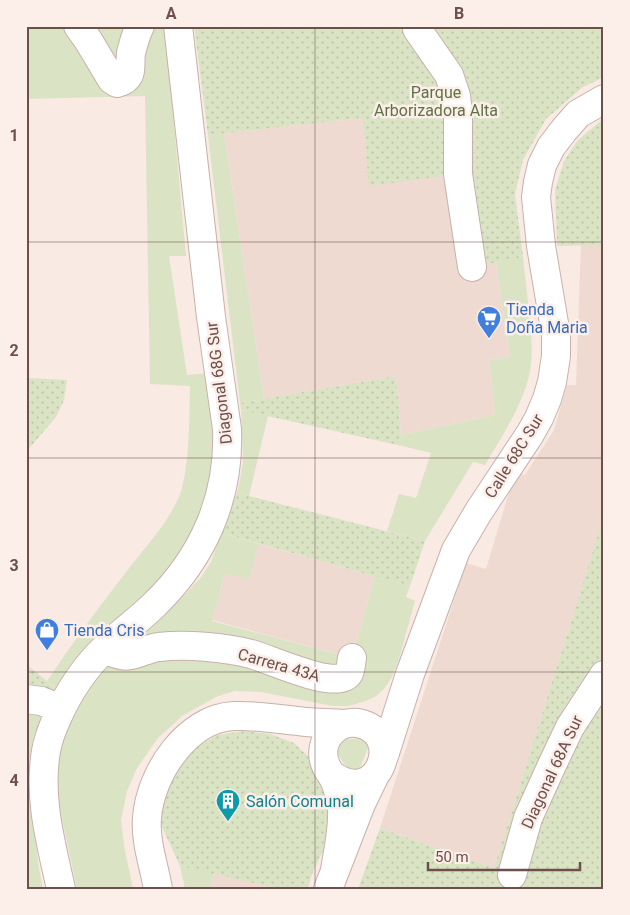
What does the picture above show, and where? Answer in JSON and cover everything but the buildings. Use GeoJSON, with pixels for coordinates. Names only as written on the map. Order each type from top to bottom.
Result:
{"type":"FeatureCollection","features":[{"type":"Feature","properties":{"kind":"street"},"geometry":{"type":"LineString","coordinates":[[78,26],[112,80],[118,83],[125,81],[129,74],[131,54],[140,26]]}},
{"type":"Feature","properties":{"kind":"street","name":"Diagonal 68G Sur"},"geometry":{"type":"LineString","coordinates":[[61,889],[44,810],[43,789],[46,750],[49,738],[61,709],[88,666],[104,649],[154,605],[184,572],[196,553],[215,512],[223,489],[227,466],[227,429],[211,317],[178,26]]}},
{"type":"Feature","properties":{"kind":"street"},"geometry":{"type":"LineString","coordinates":[[417,26],[449,75],[456,96],[458,113],[458,174],[472,267]]}},
{"type":"Feature","properties":{"kind":"street","name":"Calle 68C Sur"},"geometry":{"type":"LineString","coordinates":[[331,880],[361,804],[380,764],[410,674],[456,550],[478,511],[530,434],[547,399],[556,356],[556,335],[541,246],[536,197],[538,182],[542,165],[551,147],[564,130],[578,114],[604,99]]}},
{"type":"Feature","properties":{"kind":"street","name":"Carrera 43A"},"geometry":{"type":"LineString","coordinates":[[104,649],[125,656],[156,647],[182,646],[221,649],[251,654],[313,676],[332,680],[344,678],[348,674],[352,658]]}},
{"type":"Feature","properties":{"kind":"street","name":"Calle 68C Sur"},"geometry":{"type":"LineString","coordinates":[[350,723],[370,720],[380,716],[395,700],[410,674]]}},
{"type":"Feature","properties":{"kind":"street","name":"Diagonal 68A Sur"},"geometry":{"type":"LineString","coordinates":[[512,875],[528,818],[552,765],[570,727],[604,675]]}},
{"type":"Feature","properties":{"kind":"street"},"geometry":{"type":"LineString","coordinates":[[26,698],[41,701],[61,709]]}},
{"type":"Feature","properties":{"kind":"street"},"geometry":{"type":"LineString","coordinates":[[158,889],[147,834],[147,818],[154,786],[166,764],[180,746],[193,732],[206,723],[219,718],[234,716],[264,718],[306,722],[364,724],[373,730],[383,746],[380,764],[369,779],[360,783],[340,781],[306,741],[278,722],[264,718]]}},
{"type":"Feature","properties":{"kind":"street"},"geometry":{"type":"LineString","coordinates":[[329,770],[323,756],[323,746],[335,728],[350,723]]}},
{"type":"Feature","properties":{"kind":"street","name":"Calle 68C Sur"},"geometry":{"type":"LineString","coordinates":[[329,770],[337,786],[342,810],[341,831],[331,880]]}},
{"type":"Feature","properties":{"kind":"shaded area"},"geometry":{"type":"Polygon","coordinates":[[[363,118],[446,175],[463,269],[496,262],[510,357],[489,360],[495,415],[401,435],[396,376],[264,399],[224,133],[363,118]]]}},
{"type":"Feature","properties":{"kind":"shaded area"},"geometry":{"type":"Polygon","coordinates":[[[581,245],[604,245],[604,517],[494,868],[380,828],[466,563],[486,569],[515,472],[525,475],[554,430],[567,385],[576,385],[581,245]]]}},
{"type":"Feature","properties":{"kind":"shaded area"},"geometry":{"type":"Polygon","coordinates":[[[259,544],[375,576],[352,658],[212,620],[225,573],[249,579],[259,544]]]}},
{"type":"Feature","properties":{"kind":"shaded area"},"geometry":{"type":"Polygon","coordinates":[[[214,873],[278,889],[210,889],[214,873]]]}},
{"type":"Feature","properties":{"kind":"green space"},"geometry":{"type":"Polygon","coordinates":[[[26,26],[165,26],[186,256],[169,256],[187,375],[209,373],[215,438],[208,503],[178,559],[147,594],[105,627],[84,651],[58,690],[47,681],[98,609],[160,529],[178,498],[182,488],[189,437],[190,386],[150,384],[145,96],[26,99],[26,26]]]}},
{"type":"Feature","properties":{"kind":"green space","name":"Parque Arborizadora Alta"},"geometry":{"type":"Polygon","coordinates":[[[194,26],[604,26],[604,77],[583,87],[546,119],[523,160],[515,194],[523,257],[472,267],[458,174],[369,186],[363,118],[208,135],[194,26]]]}},
{"type":"Feature","properties":{"kind":"green space"},"geometry":{"type":"Polygon","coordinates":[[[604,118],[604,245],[557,246],[555,190],[564,161],[578,140],[604,118]]]}},
{"type":"Feature","properties":{"kind":"green space"},"geometry":{"type":"Polygon","coordinates":[[[224,133],[264,399],[240,403],[208,135],[224,133]]]}},
{"type":"Feature","properties":{"kind":"green space"},"geometry":{"type":"Polygon","coordinates":[[[523,257],[532,344],[529,376],[516,411],[485,465],[473,462],[425,541],[387,531],[399,494],[416,498],[431,453],[402,446],[401,435],[495,415],[489,360],[510,357],[496,262],[523,257]]]}},
{"type":"Feature","properties":{"kind":"green space"},"geometry":{"type":"Polygon","coordinates":[[[396,376],[402,446],[241,410],[240,403],[396,376]]]}},
{"type":"Feature","properties":{"kind":"green space"},"geometry":{"type":"Polygon","coordinates":[[[26,378],[67,380],[64,400],[56,417],[26,452],[26,378]]]}},
{"type":"Feature","properties":{"kind":"green space"},"geometry":{"type":"Polygon","coordinates":[[[241,410],[268,416],[249,496],[237,493],[243,462],[241,410]]]}},
{"type":"Feature","properties":{"kind":"green space"},"geometry":{"type":"Polygon","coordinates":[[[237,493],[425,541],[410,586],[221,533],[237,493]]]}},
{"type":"Feature","properties":{"kind":"green space"},"geometry":{"type":"Polygon","coordinates":[[[604,516],[604,889],[358,889],[380,828],[494,868],[604,516]]]}},
{"type":"Feature","properties":{"kind":"green space"},"geometry":{"type":"Polygon","coordinates":[[[221,533],[259,544],[249,580],[225,573],[212,621],[352,658],[375,576],[410,586],[406,597],[415,601],[392,677],[384,689],[375,697],[348,706],[333,706],[261,692],[234,691],[216,697],[182,716],[158,738],[137,768],[127,791],[121,820],[133,889],[77,889],[59,805],[57,779],[59,746],[65,727],[98,672],[149,624],[182,598],[201,577],[211,562],[221,533]]]}},
{"type":"Feature","properties":{"kind":"green space"},"geometry":{"type":"Polygon","coordinates":[[[26,664],[58,690],[52,699],[26,691],[26,664]]]}},
{"type":"Feature","properties":{"kind":"green space"},"geometry":{"type":"Polygon","coordinates":[[[26,710],[41,717],[33,739],[29,763],[29,790],[43,889],[26,889],[26,710]]]}},
{"type":"Feature","properties":{"kind":"green space"},"geometry":{"type":"Polygon","coordinates":[[[244,731],[270,734],[294,743],[313,761],[327,781],[330,836],[312,874],[308,889],[278,889],[180,866],[162,827],[159,812],[169,776],[195,748],[217,735],[244,731]]]}},
{"type":"Feature","properties":{"kind":"green space"},"geometry":{"type":"Polygon","coordinates":[[[373,737],[355,779],[328,741],[373,737]]]}},
{"type":"Feature","properties":{"kind":"green space"},"geometry":{"type":"Polygon","coordinates":[[[180,866],[214,873],[210,889],[185,889],[180,866]]]}},
{"type":"Feature","properties":{"kind":"place","name":"Tienda Doña Maria"},"geometry":{"type":"Point","coordinates":[489,339]}},
{"type":"Feature","properties":{"kind":"place","name":"Tienda Cris"},"geometry":{"type":"Point","coordinates":[47,651]}},
{"type":"Feature","properties":{"kind":"place","name":"Salón Comunal"},"geometry":{"type":"Point","coordinates":[228,822]}}]}
